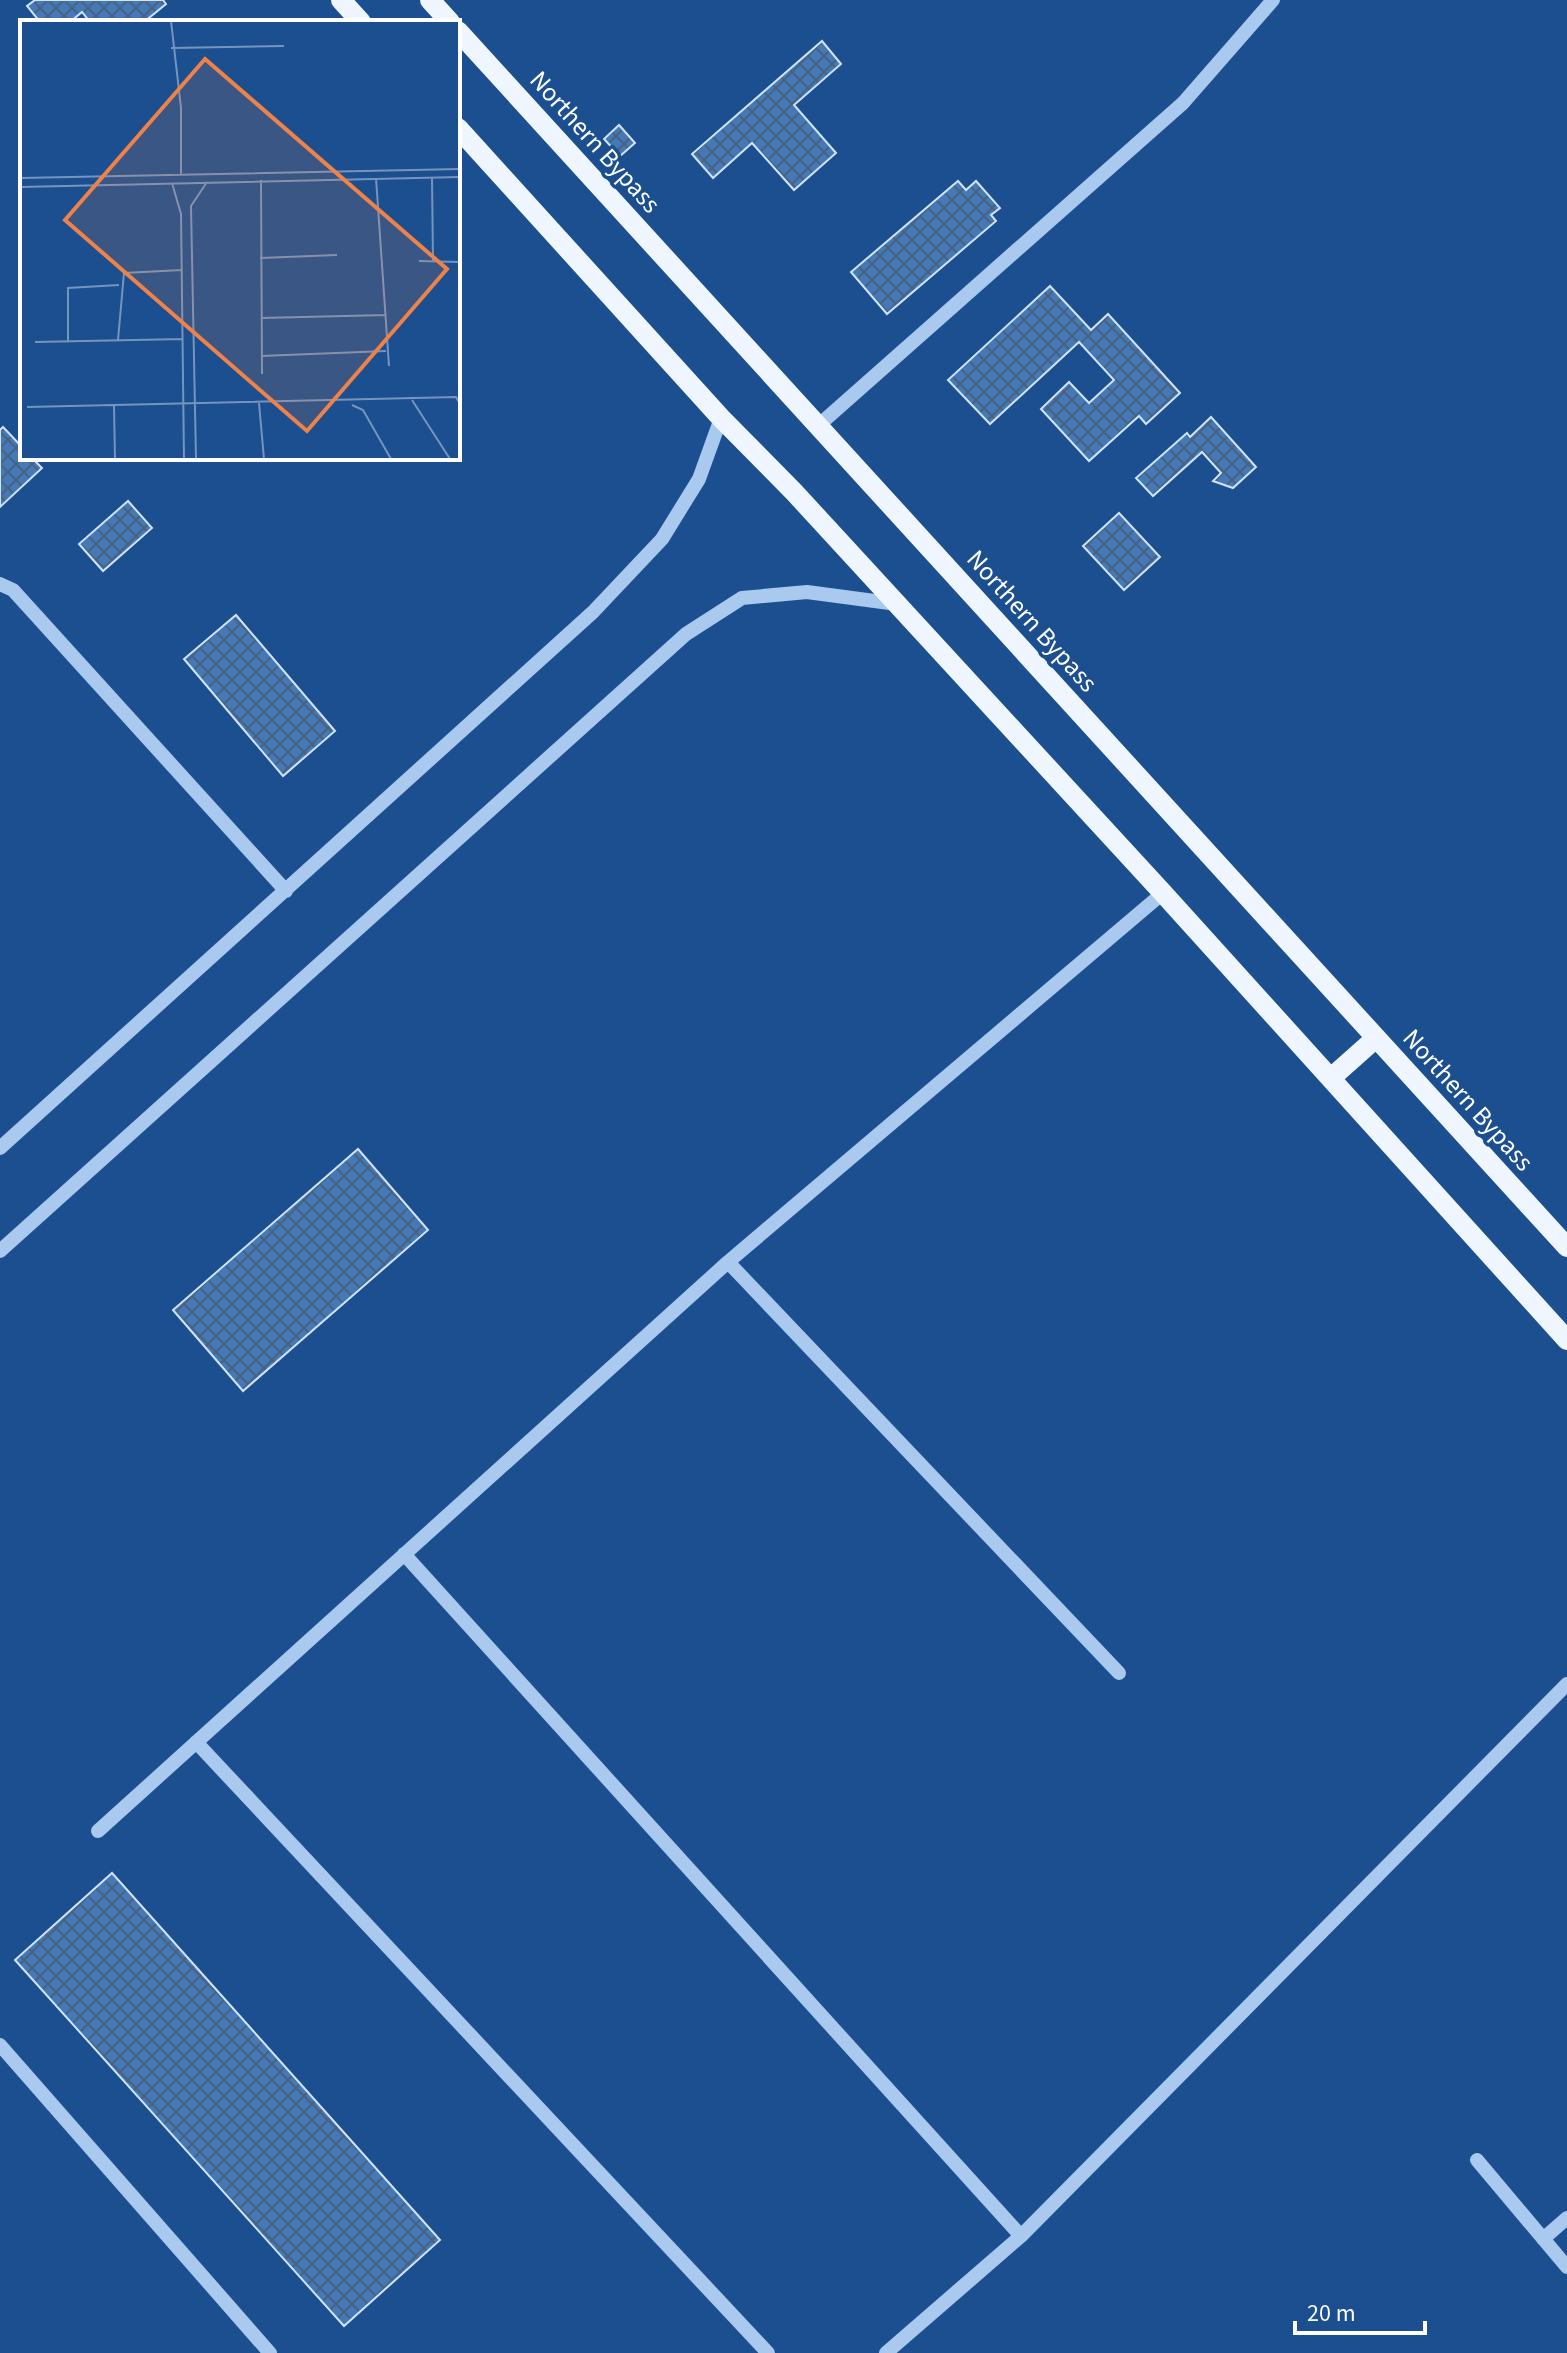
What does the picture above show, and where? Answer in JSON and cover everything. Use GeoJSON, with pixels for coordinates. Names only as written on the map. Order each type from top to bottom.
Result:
{"type":"FeatureCollection","features":[{"type":"Feature","properties":{"kind":"main road"},"geometry":{"type":"LineString","coordinates":[[341,0],[359,20]]}},
{"type":"Feature","properties":{"kind":"main road"},"geometry":{"type":"LineString","coordinates":[[430,0],[448,20]]}},
{"type":"Feature","properties":{"kind":"main road","name":"Northern Bypass"},"geometry":{"type":"LineString","coordinates":[[460,33],[1567,1247]]}},
{"type":"Feature","properties":{"kind":"main road"},"geometry":{"type":"LineString","coordinates":[[460,130],[721,418],[794,492],[1163,893],[1567,1340]]}},
{"type":"Feature","properties":{"kind":"main road"},"geometry":{"type":"LineString","coordinates":[[1331,1078],[1376,1038]]}},
{"type":"Feature","properties":{"kind":"street"},"geometry":{"type":"LineString","coordinates":[[819,425],[1183,103],[1273,0]]}},
{"type":"Feature","properties":{"kind":"street"},"geometry":{"type":"LineString","coordinates":[[0,1148],[593,612],[662,539],[699,479],[721,418]]}},
{"type":"Feature","properties":{"kind":"street"},"geometry":{"type":"LineString","coordinates":[[0,584],[13,590],[286,891]]}},
{"type":"Feature","properties":{"kind":"street"},"geometry":{"type":"LineString","coordinates":[[0,1251],[686,634],[742,598],[807,592],[897,604]]}},
{"type":"Feature","properties":{"kind":"street"},"geometry":{"type":"LineString","coordinates":[[98,1831],[728,1262],[1163,893]]}},
{"type":"Feature","properties":{"kind":"street"},"geometry":{"type":"LineString","coordinates":[[728,1262],[1119,1673]]}},
{"type":"Feature","properties":{"kind":"street"},"geometry":{"type":"LineString","coordinates":[[404,1554],[1021,2236]]}},
{"type":"Feature","properties":{"kind":"street"},"geometry":{"type":"LineString","coordinates":[[886,2353],[1021,2236],[1567,1684]]}},
{"type":"Feature","properties":{"kind":"street"},"geometry":{"type":"LineString","coordinates":[[196,1742],[768,2353]]}},
{"type":"Feature","properties":{"kind":"street"},"geometry":{"type":"LineString","coordinates":[[0,2045],[270,2353]]}},
{"type":"Feature","properties":{"kind":"street"},"geometry":{"type":"LineString","coordinates":[[1477,2160],[1567,2267]]}},
{"type":"Feature","properties":{"kind":"street"},"geometry":{"type":"LineString","coordinates":[[1543,2239],[1567,2218]]}},
{"type":"Feature","properties":{"kind":"building"},"geometry":{"type":"Polygon","coordinates":[[[35,0],[163,0],[166,4],[146,20],[88,20],[82,12],[72,20],[38,20],[27,6],[35,0]]]}},
{"type":"Feature","properties":{"kind":"building"},"geometry":{"type":"Polygon","coordinates":[[[822,41],[841,64],[794,105],[836,153],[794,190],[752,143],[713,178],[692,154],[822,41]]]}},
{"type":"Feature","properties":{"kind":"building"},"geometry":{"type":"Polygon","coordinates":[[[619,125],[635,143],[620,156],[604,139],[619,125]]]}},
{"type":"Feature","properties":{"kind":"building"},"geometry":{"type":"Polygon","coordinates":[[[958,181],[966,190],[976,181],[1000,208],[991,215],[996,221],[887,314],[851,272],[958,181]]]}},
{"type":"Feature","properties":{"kind":"building"},"geometry":{"type":"Polygon","coordinates":[[[1050,286],[1091,330],[1108,314],[1180,393],[1146,424],[1139,416],[1089,461],[1041,409],[1069,382],[1089,403],[1114,380],[1079,342],[990,424],[948,380],[1050,286]]]}},
{"type":"Feature","properties":{"kind":"building"},"geometry":{"type":"Polygon","coordinates":[[[1211,417],[1256,467],[1233,488],[1213,481],[1221,473],[1202,452],[1153,496],[1136,478],[1187,433],[1190,437],[1211,417]]]}},
{"type":"Feature","properties":{"kind":"building"},"geometry":{"type":"Polygon","coordinates":[[[3,427],[20,445],[20,460],[34,460],[42,468],[0,507],[0,430],[3,427]]]}},
{"type":"Feature","properties":{"kind":"building"},"geometry":{"type":"Polygon","coordinates":[[[128,501],[152,528],[103,571],[79,544],[128,501]]]}},
{"type":"Feature","properties":{"kind":"building"},"geometry":{"type":"Polygon","coordinates":[[[1119,513],[1160,557],[1124,590],[1083,546],[1119,513]]]}},
{"type":"Feature","properties":{"kind":"building"},"geometry":{"type":"Polygon","coordinates":[[[236,615],[335,731],[283,776],[184,659],[236,615]]]}},
{"type":"Feature","properties":{"kind":"building"},"geometry":{"type":"Polygon","coordinates":[[[358,1149],[428,1230],[243,1391],[173,1310],[358,1149]]]}},
{"type":"Feature","properties":{"kind":"building"},"geometry":{"type":"Polygon","coordinates":[[[112,1873],[440,2240],[344,2326],[15,1960],[112,1873]]]}}]}
